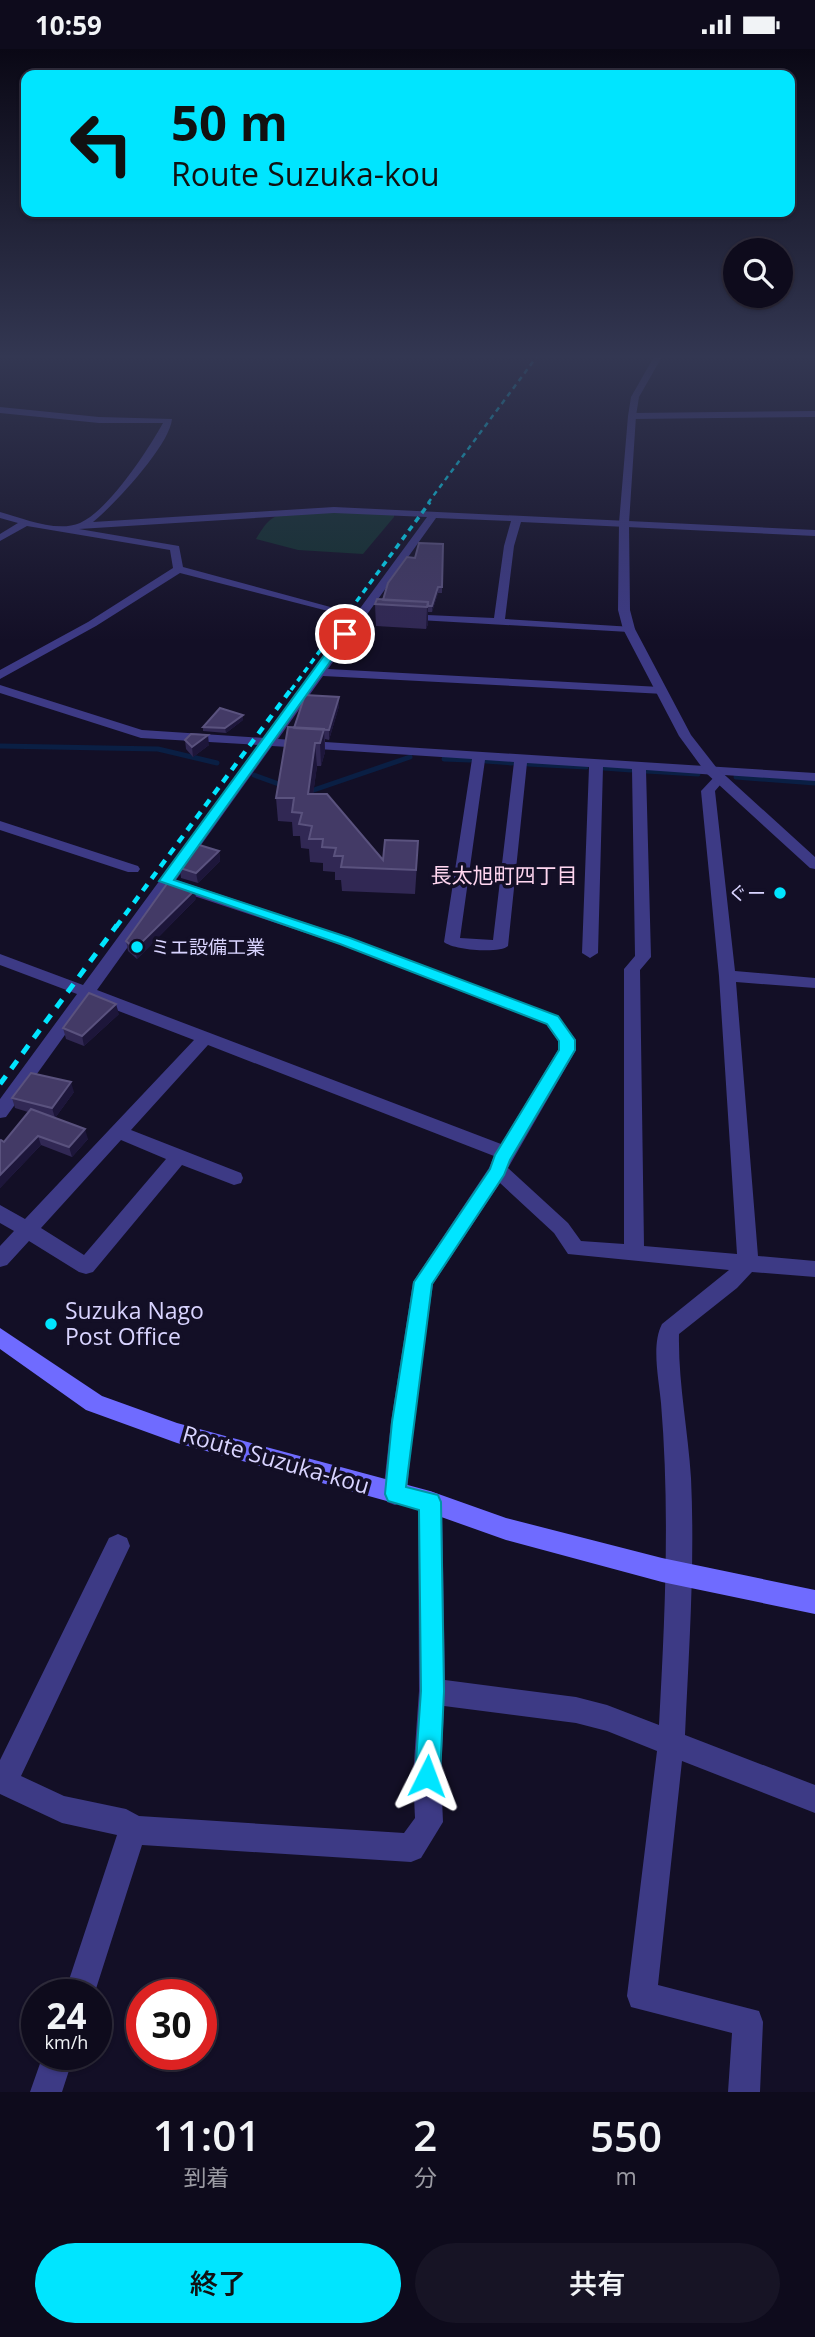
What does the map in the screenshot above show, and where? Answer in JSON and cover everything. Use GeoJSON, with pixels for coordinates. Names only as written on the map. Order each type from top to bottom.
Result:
{"type":"FeatureCollection","features":[{"type":"Feature","properties":{"kind":"main road","name":"Route Suzuka-kou"},"geometry":{"type":"LineString","coordinates":[[0,1337],[94,1403],[177,1433],[430,1502],[506,1529],[815,1602]]}},
{"type":"Feature","properties":{"kind":"street"},"geometry":{"type":"LineString","coordinates":[[82,526],[115,498],[153,450]]}},
{"type":"Feature","properties":{"kind":"street"},"geometry":{"type":"LineString","coordinates":[[629,450],[624,523],[624,610],[629,629],[685,736],[715,774],[815,865]]}},
{"type":"Feature","properties":{"kind":"street"},"geometry":{"type":"LineString","coordinates":[[52,529],[303,510],[815,533]]}},
{"type":"Feature","properties":{"kind":"street"},"geometry":{"type":"LineString","coordinates":[[0,1112],[434,514]]}},
{"type":"Feature","properties":{"kind":"street"},"geometry":{"type":"LineString","coordinates":[[0,515],[52,529],[174,548],[178,569]]}},
{"type":"Feature","properties":{"kind":"street"},"geometry":{"type":"LineString","coordinates":[[499,622],[509,547],[517,518]]}},
{"type":"Feature","properties":{"kind":"street"},"geometry":{"type":"LineString","coordinates":[[0,538],[25,523]]}},
{"type":"Feature","properties":{"kind":"street"},"geometry":{"type":"LineString","coordinates":[[0,675],[92,624],[178,569],[328,608]]}},
{"type":"Feature","properties":{"kind":"street"},"geometry":{"type":"LineString","coordinates":[[359,614],[373,615]]}},
{"type":"Feature","properties":{"kind":"street"},"geometry":{"type":"LineString","coordinates":[[387,616],[629,629]]}},
{"type":"Feature","properties":{"kind":"street"},"geometry":{"type":"LineString","coordinates":[[318,672],[660,691]]}},
{"type":"Feature","properties":{"kind":"street"},"geometry":{"type":"LineString","coordinates":[[0,688],[141,734],[596,763],[715,774],[815,777]]}},
{"type":"Feature","properties":{"kind":"street"},"geometry":{"type":"LineString","coordinates":[[479,756],[452,942],[500,946],[521,758]]}},
{"type":"Feature","properties":{"kind":"street"},"geometry":{"type":"LineString","coordinates":[[590,953],[596,763]]}},
{"type":"Feature","properties":{"kind":"street"},"geometry":{"type":"LineString","coordinates":[[634,1251],[632,969],[643,957],[639,766]]}},
{"type":"Feature","properties":{"kind":"street"},"geometry":{"type":"LineString","coordinates":[[715,774],[708,791],[727,976],[748,1262],[730,1282],[668,1330],[668,1362],[679,1477],[680,1572],[671,1742],[642,1996],[748,2022],[744,2092]]}},
{"type":"Feature","properties":{"kind":"street"},"geometry":{"type":"LineString","coordinates":[[0,825],[133,869]]}},
{"type":"Feature","properties":{"kind":"street"},"geometry":{"type":"LineString","coordinates":[[166,881],[345,941],[552,1020],[567,1040],[567,1050],[502,1162],[423,1282],[402,1422],[395,1494]]}},
{"type":"Feature","properties":{"kind":"street"},"geometry":{"type":"LineString","coordinates":[[0,959],[205,1038],[502,1162],[561,1228],[575,1248],[634,1251],[815,1269]]}},
{"type":"Feature","properties":{"kind":"street"},"geometry":{"type":"LineString","coordinates":[[727,976],[815,983]]}},
{"type":"Feature","properties":{"kind":"street"},"geometry":{"type":"LineString","coordinates":[[0,1258],[205,1038]]}},
{"type":"Feature","properties":{"kind":"street"},"geometry":{"type":"LineString","coordinates":[[118,1132],[234,1178]]}},
{"type":"Feature","properties":{"kind":"street"},"geometry":{"type":"LineString","coordinates":[[0,1213],[86,1266],[179,1156]]}},
{"type":"Feature","properties":{"kind":"street"},"geometry":{"type":"LineString","coordinates":[[118,1546],[2,1780],[62,1809],[126,1823],[133,1830],[411,1848],[429,1822],[427,1776],[432,1691],[430,1502]]}},
{"type":"Feature","properties":{"kind":"street"},"geometry":{"type":"LineString","coordinates":[[432,1691],[576,1710],[671,1742],[815,1799]]}},
{"type":"Feature","properties":{"kind":"street"},"geometry":{"type":"LineString","coordinates":[[84,1979],[133,1830]]}},
{"type":"Feature","properties":{"kind":"street"},"geometry":{"type":"LineString","coordinates":[[46,2092],[54,2070]]}},
{"type":"Feature","properties":{"kind":"green space"},"geometry":{"type":"Polygon","coordinates":[[[299,511],[394,514],[394,517],[363,554],[298,550],[256,539],[273,518],[299,511]]]}},
{"type":"Feature","properties":{"kind":"building"},"geometry":{"type":"Polygon","coordinates":[[[419,543],[443,544],[442,587],[438,587],[432,606],[428,606],[428,602],[383,600],[388,583],[407,557],[415,558],[419,543]]]}},
{"type":"Feature","properties":{"kind":"building"},"geometry":{"type":"Polygon","coordinates":[[[377,599],[428,602],[427,607],[375,604],[377,599]]]}},
{"type":"Feature","properties":{"kind":"building"},"geometry":{"type":"Polygon","coordinates":[[[305,695],[339,697],[329,730],[294,728],[305,695]]]}},
{"type":"Feature","properties":{"kind":"building"},"geometry":{"type":"Polygon","coordinates":[[[220,708],[243,715],[225,728],[203,727],[220,708]]]}},
{"type":"Feature","properties":{"kind":"building"},"geometry":{"type":"Polygon","coordinates":[[[288,727],[324,729],[320,743],[315,743],[308,794],[327,794],[383,860],[385,840],[418,841],[416,870],[341,867],[343,856],[334,856],[336,848],[322,847],[323,839],[309,839],[312,826],[299,824],[302,813],[292,812],[294,798],[276,798],[288,727]]]}},
{"type":"Feature","properties":{"kind":"building"},"geometry":{"type":"Polygon","coordinates":[[[191,734],[208,735],[192,747],[185,740],[191,734]]]}},
{"type":"Feature","properties":{"kind":"building"},"geometry":{"type":"Polygon","coordinates":[[[196,844],[219,851],[196,873],[180,868],[196,844]]]}},
{"type":"Feature","properties":{"kind":"building"},"geometry":{"type":"Polygon","coordinates":[[[169,881],[195,890],[135,949],[126,941],[169,881]]]}},
{"type":"Feature","properties":{"kind":"building"},"geometry":{"type":"Polygon","coordinates":[[[89,993],[116,1004],[82,1036],[63,1028],[89,993]]]}},
{"type":"Feature","properties":{"kind":"building"},"geometry":{"type":"Polygon","coordinates":[[[31,1073],[71,1082],[52,1108],[12,1098],[31,1073]]]}},
{"type":"Feature","properties":{"kind":"building"},"geometry":{"type":"Polygon","coordinates":[[[31,1109],[85,1129],[69,1147],[38,1136],[0,1175],[0,1141],[4,1142],[31,1109]]]}},
{"type":"Feature","properties":{"kind":"waterway"},"geometry":{"type":"LineString","coordinates":[[0,746],[158,749],[217,763]]}},
{"type":"Feature","properties":{"kind":"waterway"},"geometry":{"type":"LineString","coordinates":[[305,793],[410,757]]}},
{"type":"Feature","properties":{"kind":"waterway"},"geometry":{"type":"LineString","coordinates":[[444,759],[470,760]]}},
{"type":"Feature","properties":{"kind":"waterway"},"geometry":{"type":"LineString","coordinates":[[486,761],[512,763]]}},
{"type":"Feature","properties":{"kind":"waterway"},"geometry":{"type":"LineString","coordinates":[[528,764],[586,767]]}},
{"type":"Feature","properties":{"kind":"waterway"},"geometry":{"type":"LineString","coordinates":[[604,768],[631,770]]}},
{"type":"Feature","properties":{"kind":"waterway"},"geometry":{"type":"LineString","coordinates":[[646,771],[698,774]]}},
{"type":"Feature","properties":{"kind":"waterway"},"geometry":{"type":"LineString","coordinates":[[254,775],[287,787]]}},
{"type":"Feature","properties":{"kind":"waterway"},"geometry":{"type":"LineString","coordinates":[[736,777],[815,783]]}},
{"type":"Feature","properties":{"kind":"railway"},"geometry":{"type":"LineString","coordinates":[[428,503],[467,450]]}},
{"type":"Feature","properties":{"kind":"railway"},"geometry":{"type":"LineString","coordinates":[[291,690],[430,502]]}},
{"type":"Feature","properties":{"kind":"railway"},"geometry":{"type":"LineString","coordinates":[[116,927],[292,688]]}},
{"type":"Feature","properties":{"kind":"railway"},"geometry":{"type":"LineString","coordinates":[[0,1084],[117,925]]}},
{"type":"Feature","properties":{"kind":"place","name":"ぐー"},"geometry":{"type":"Point","coordinates":[780,893]}},
{"type":"Feature","properties":{"kind":"place","name":"ミエ設備工業"},"geometry":{"type":"Point","coordinates":[137,947]}},
{"type":"Feature","properties":{"kind":"place","name":"Suzuka Nago Post Office"},"geometry":{"type":"Point","coordinates":[51,1324]}},
{"type":"Feature","properties":{"kind":"district","name":"長太旭町四丁目"},"geometry":{"type":"Point","coordinates":[504,876]}},
{"type":"Feature","properties":{"kind":"route"},"geometry":{"type":"LineString","coordinates":[[345,634],[166,881],[345,941],[552,1020],[567,1040],[567,1050],[501,1160],[498,1170],[423,1282],[402,1422],[395,1494],[430,1502],[432,1691],[427,1776]]}}]}
